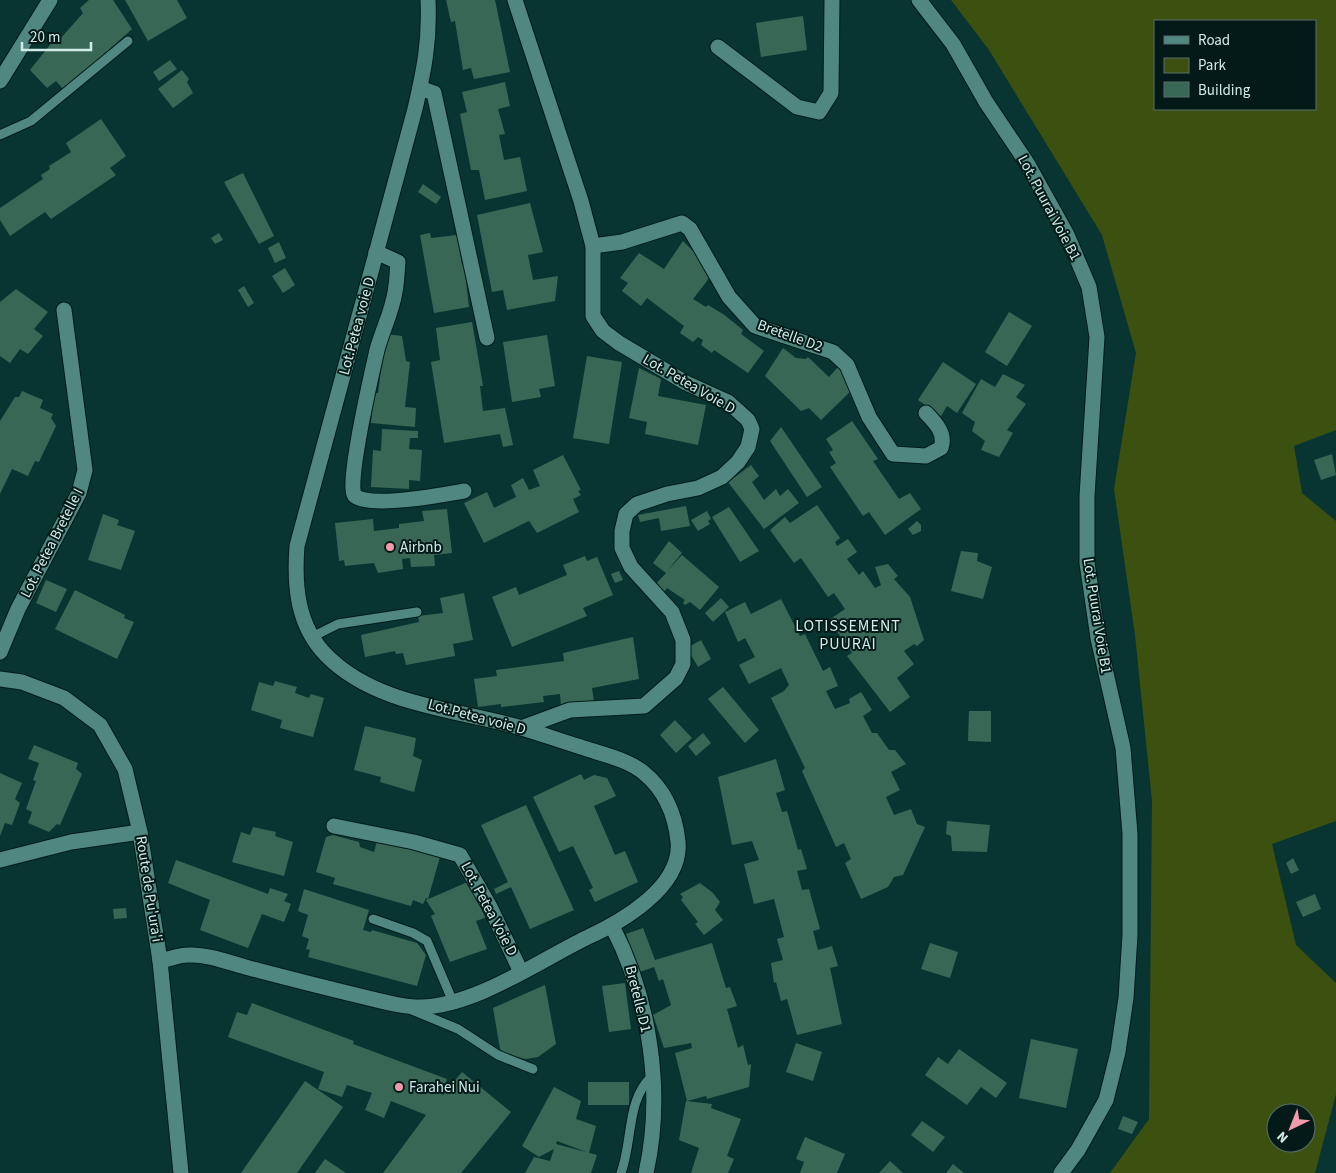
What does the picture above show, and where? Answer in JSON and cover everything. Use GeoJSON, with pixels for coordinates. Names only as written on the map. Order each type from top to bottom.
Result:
{"type":"FeatureCollection","features":[{"type":"Feature","properties":{"kind":"street"},"geometry":{"type":"LineString","coordinates":[[0,81],[50,0]]}},
{"type":"Feature","properties":{"kind":"street","name":"Lot.Petea voie D"},"geometry":{"type":"LineString","coordinates":[[160,961],[188,955],[220,960],[326,988],[398,1004],[420,1007],[453,1002],[478,993],[612,926],[654,894],[672,870],[679,850],[671,808],[660,788],[642,771],[619,759],[521,728],[397,696],[372,687],[351,675],[328,656],[312,637],[298,600],[295,576],[297,546],[420,88],[430,33],[428,0]]}},
{"type":"Feature","properties":{"kind":"street","name":"Lot. Petea Voie D"},"geometry":{"type":"LineString","coordinates":[[515,0],[593,246],[593,316],[604,331],[618,343],[686,382],[728,402],[748,420],[752,429],[752,438],[738,462],[722,477],[698,488],[667,494],[637,504],[626,514],[622,531],[622,548],[631,566],[672,612],[683,640],[683,664],[676,678],[644,706],[570,710],[521,728]]}},
{"type":"Feature","properties":{"kind":"street"},"geometry":{"type":"LineString","coordinates":[[718,47],[797,106],[818,112],[831,94],[832,0]]}},
{"type":"Feature","properties":{"kind":"street","name":"Lot. Puurai Voie B1"},"geometry":{"type":"LineString","coordinates":[[919,0],[953,44],[986,102],[1027,163],[1067,235],[1089,287],[1097,337],[1087,496],[1087,563],[1098,638],[1123,748],[1130,834],[1130,935],[1126,998],[1118,1052],[1106,1100],[1078,1150],[1061,1173]]}},
{"type":"Feature","properties":{"kind":"street"},"geometry":{"type":"LineString","coordinates":[[420,88],[434,93],[487,338]]}},
{"type":"Feature","properties":{"kind":"street","name":"Bretelle D2"},"geometry":{"type":"LineString","coordinates":[[593,246],[622,242],[682,223],[690,229],[730,297],[755,326],[833,352],[846,364],[869,417],[893,454],[926,456],[941,448],[944,441],[937,424],[926,413]]}},
{"type":"Feature","properties":{"kind":"street"},"geometry":{"type":"LineString","coordinates":[[376,252],[398,262],[395,293],[378,350],[364,410],[352,477],[352,492],[355,496],[365,499],[405,500],[464,491]]}},
{"type":"Feature","properties":{"kind":"street","name":"Lot. Petea Bretelle I"},"geometry":{"type":"LineString","coordinates":[[0,652],[18,609],[79,493],[85,470],[64,310]]}},
{"type":"Feature","properties":{"kind":"street","name":"Route de Pu'ura'i"},"geometry":{"type":"LineString","coordinates":[[0,679],[22,682],[64,698],[100,725],[125,769],[140,832],[160,961],[181,1173]]}},
{"type":"Feature","properties":{"kind":"street","name":"Lot. Petea Voie D"},"geometry":{"type":"LineString","coordinates":[[334,826],[414,842],[460,855],[490,907],[521,972]]}},
{"type":"Feature","properties":{"kind":"street"},"geometry":{"type":"LineString","coordinates":[[0,860],[70,842],[140,832]]}},
{"type":"Feature","properties":{"kind":"street","name":"Bretelle D1"},"geometry":{"type":"LineString","coordinates":[[612,926],[626,954],[648,1034],[655,1110],[646,1173]]}},
{"type":"Feature","properties":{"kind":"lane"},"geometry":{"type":"LineString","coordinates":[[0,135],[31,121],[128,41]]}},
{"type":"Feature","properties":{"kind":"lane"},"geometry":{"type":"LineString","coordinates":[[312,637],[338,624],[417,612]]}},
{"type":"Feature","properties":{"kind":"lane"},"geometry":{"type":"LineString","coordinates":[[373,919],[413,933],[427,941],[453,1002]]}},
{"type":"Feature","properties":{"kind":"lane"},"geometry":{"type":"LineString","coordinates":[[398,1004],[458,1029],[498,1055],[533,1069]]}},
{"type":"Feature","properties":{"kind":"lane"},"geometry":{"type":"LineString","coordinates":[[621,1173],[625,1162],[633,1110],[638,1093],[652,1076]]}},
{"type":"Feature","properties":{"kind":"green space"},"geometry":{"type":"Polygon","coordinates":[[[951,0],[1336,0],[1336,430],[1294,446],[1302,493],[1336,521],[1336,821],[1272,844],[1296,945],[1336,983],[1336,1094],[1315,1173],[1110,1173],[1149,1119],[1152,801],[1135,635],[1114,489],[1136,353],[1102,235],[989,50],[951,0]]]}},
{"type":"Feature","properties":{"kind":"building"},"geometry":{"type":"Polygon","coordinates":[[[89,0],[113,0],[132,29],[64,90],[56,81],[47,88],[30,70],[57,36],[61,38],[83,13],[80,8],[89,0]]]}},
{"type":"Feature","properties":{"kind":"building"},"geometry":{"type":"Polygon","coordinates":[[[125,0],[177,0],[187,18],[148,41],[125,0]]]}},
{"type":"Feature","properties":{"kind":"building"},"geometry":{"type":"Polygon","coordinates":[[[446,0],[495,0],[510,72],[474,79],[471,68],[463,70],[455,21],[451,22],[446,0]]]}},
{"type":"Feature","properties":{"kind":"building"},"geometry":{"type":"Polygon","coordinates":[[[803,16],[807,50],[761,57],[756,23],[803,16]]]}},
{"type":"Feature","properties":{"kind":"building"},"geometry":{"type":"Polygon","coordinates":[[[170,60],[177,69],[159,81],[153,72],[170,60]]]}},
{"type":"Feature","properties":{"kind":"building"},"geometry":{"type":"Polygon","coordinates":[[[182,70],[189,79],[187,82],[193,93],[173,108],[158,89],[182,70]]]}},
{"type":"Feature","properties":{"kind":"building"},"geometry":{"type":"Polygon","coordinates":[[[505,82],[510,106],[498,109],[505,134],[499,135],[504,160],[520,157],[527,191],[485,200],[479,170],[471,170],[460,114],[467,112],[462,92],[505,82]]]}},
{"type":"Feature","properties":{"kind":"building"},"geometry":{"type":"Polygon","coordinates":[[[101,119],[126,156],[110,168],[116,175],[51,219],[45,212],[10,236],[0,220],[0,208],[43,179],[41,175],[50,169],[49,166],[71,152],[66,143],[101,119]]]}},
{"type":"Feature","properties":{"kind":"building"},"geometry":{"type":"Polygon","coordinates":[[[243,173],[274,236],[259,244],[224,182],[243,173]]]}},
{"type":"Feature","properties":{"kind":"building"},"geometry":{"type":"Polygon","coordinates":[[[423,184],[441,197],[436,204],[418,192],[423,184]]]}},
{"type":"Feature","properties":{"kind":"building"},"geometry":{"type":"Polygon","coordinates":[[[530,203],[543,252],[528,255],[533,280],[558,276],[555,301],[507,310],[503,290],[492,292],[477,215],[530,203]]]}},
{"type":"Feature","properties":{"kind":"building"},"geometry":{"type":"Polygon","coordinates":[[[219,233],[223,240],[215,244],[211,238],[219,233]]]}},
{"type":"Feature","properties":{"kind":"building"},"geometry":{"type":"Polygon","coordinates":[[[430,233],[431,238],[457,235],[462,265],[464,264],[469,307],[434,313],[420,235],[430,233]]]}},
{"type":"Feature","properties":{"kind":"building"},"geometry":{"type":"Polygon","coordinates":[[[683,241],[701,259],[710,277],[693,299],[723,314],[743,330],[741,334],[764,351],[748,373],[714,350],[712,353],[701,345],[703,340],[698,337],[693,342],[680,333],[684,326],[647,298],[641,306],[622,291],[628,283],[620,278],[639,253],[664,269],[683,241]]]}},
{"type":"Feature","properties":{"kind":"building"},"geometry":{"type":"Polygon","coordinates":[[[279,242],[286,258],[275,263],[268,248],[279,242]]]}},
{"type":"Feature","properties":{"kind":"building"},"geometry":{"type":"Polygon","coordinates":[[[285,268],[295,285],[283,293],[272,276],[285,268]]]}},
{"type":"Feature","properties":{"kind":"building"},"geometry":{"type":"Polygon","coordinates":[[[244,286],[254,303],[248,307],[238,290],[244,286]]]}},
{"type":"Feature","properties":{"kind":"building"},"geometry":{"type":"Polygon","coordinates":[[[16,289],[48,312],[34,329],[43,336],[28,354],[20,349],[10,363],[0,356],[0,302],[16,289]]]}},
{"type":"Feature","properties":{"kind":"building"},"geometry":{"type":"Polygon","coordinates":[[[1009,312],[1032,326],[1007,366],[985,352],[1009,312]]]}},
{"type":"Feature","properties":{"kind":"building"},"geometry":{"type":"Polygon","coordinates":[[[472,322],[483,386],[480,386],[483,411],[505,408],[513,445],[503,447],[500,434],[444,443],[431,362],[440,360],[436,328],[472,322]]]}},
{"type":"Feature","properties":{"kind":"building"},"geometry":{"type":"Polygon","coordinates":[[[386,334],[402,336],[406,361],[410,362],[405,407],[416,408],[415,427],[371,423],[374,393],[378,393],[386,334]]]}},
{"type":"Feature","properties":{"kind":"building"},"geometry":{"type":"Polygon","coordinates":[[[547,335],[555,386],[539,389],[541,397],[512,402],[503,342],[547,335]]]}},
{"type":"Feature","properties":{"kind":"building"},"geometry":{"type":"Polygon","coordinates":[[[783,348],[796,358],[806,359],[808,357],[829,377],[839,366],[852,390],[821,420],[809,408],[801,411],[765,376],[783,348]]]}},
{"type":"Feature","properties":{"kind":"building"},"geometry":{"type":"Polygon","coordinates":[[[587,356],[622,362],[609,444],[573,438],[587,356]]]}},
{"type":"Feature","properties":{"kind":"building"},"geometry":{"type":"Polygon","coordinates":[[[943,362],[976,384],[957,413],[947,406],[941,416],[918,400],[943,362]]]}},
{"type":"Feature","properties":{"kind":"building"},"geometry":{"type":"Polygon","coordinates":[[[639,368],[661,379],[658,396],[706,405],[698,445],[645,434],[647,422],[629,418],[639,368]]]}},
{"type":"Feature","properties":{"kind":"building"},"geometry":{"type":"Polygon","coordinates":[[[1003,374],[1025,385],[1016,397],[1026,404],[1007,430],[1013,433],[999,457],[981,450],[985,441],[972,431],[975,422],[962,413],[981,379],[995,387],[1003,374]]]}},
{"type":"Feature","properties":{"kind":"building"},"geometry":{"type":"Polygon","coordinates":[[[22,391],[43,400],[40,408],[53,414],[51,418],[56,426],[39,462],[35,461],[28,476],[12,469],[0,494],[0,421],[15,397],[19,397],[22,391]]]}},
{"type":"Feature","properties":{"kind":"building"},"geometry":{"type":"Polygon","coordinates":[[[852,421],[878,459],[873,461],[899,499],[910,493],[921,509],[885,535],[869,512],[863,516],[830,467],[836,463],[829,452],[833,450],[826,439],[852,421]]]}},
{"type":"Feature","properties":{"kind":"building"},"geometry":{"type":"Polygon","coordinates":[[[781,427],[822,487],[807,497],[770,441],[781,427]]]}},
{"type":"Feature","properties":{"kind":"building"},"geometry":{"type":"Polygon","coordinates":[[[382,429],[418,431],[418,438],[410,438],[409,449],[422,450],[420,481],[409,480],[409,489],[371,487],[373,450],[381,451],[382,429]]]}},
{"type":"Feature","properties":{"kind":"building"},"geometry":{"type":"Polygon","coordinates":[[[1332,454],[1336,475],[1321,480],[1314,460],[1332,454]]]}},
{"type":"Feature","properties":{"kind":"building"},"geometry":{"type":"Polygon","coordinates":[[[563,455],[581,490],[578,491],[581,495],[573,499],[579,512],[537,533],[529,521],[484,543],[464,503],[487,492],[494,508],[516,497],[511,485],[523,478],[529,490],[540,486],[533,470],[563,455]]]}},
{"type":"Feature","properties":{"kind":"building"},"geometry":{"type":"Polygon","coordinates":[[[751,465],[759,476],[752,482],[764,500],[776,489],[780,496],[788,489],[799,503],[764,529],[728,482],[751,465]]]}},
{"type":"Feature","properties":{"kind":"building"},"geometry":{"type":"Polygon","coordinates":[[[817,505],[840,538],[835,542],[837,546],[848,539],[857,552],[847,559],[859,575],[863,571],[875,588],[881,585],[875,567],[888,564],[898,576],[894,579],[910,597],[924,640],[917,646],[914,644],[904,651],[914,664],[897,678],[910,697],[890,712],[847,656],[852,653],[829,620],[845,609],[834,593],[828,597],[801,558],[794,563],[770,530],[785,517],[790,523],[817,505]]]}},
{"type":"Feature","properties":{"kind":"building"},"geometry":{"type":"Polygon","coordinates":[[[686,506],[690,526],[661,531],[659,518],[640,522],[638,515],[686,506]]]}},
{"type":"Feature","properties":{"kind":"building"},"geometry":{"type":"Polygon","coordinates":[[[729,507],[759,551],[740,562],[712,517],[729,507]]]}},
{"type":"Feature","properties":{"kind":"building"},"geometry":{"type":"Polygon","coordinates":[[[447,509],[452,553],[434,555],[435,566],[411,567],[410,558],[402,559],[403,569],[378,573],[374,563],[345,566],[344,560],[339,561],[335,523],[373,519],[374,531],[399,528],[399,524],[424,521],[422,511],[447,509]]]}},
{"type":"Feature","properties":{"kind":"building"},"geometry":{"type":"Polygon","coordinates":[[[707,511],[711,519],[708,521],[710,524],[698,531],[691,520],[707,511]]]}},
{"type":"Feature","properties":{"kind":"building"},"geometry":{"type":"Polygon","coordinates":[[[103,514],[119,520],[117,525],[135,531],[121,570],[88,560],[103,514]]]}},
{"type":"Feature","properties":{"kind":"building"},"geometry":{"type":"Polygon","coordinates":[[[917,521],[921,525],[921,531],[913,535],[908,529],[917,521]]]}},
{"type":"Feature","properties":{"kind":"building"},"geometry":{"type":"Polygon","coordinates":[[[669,541],[682,553],[667,571],[682,555],[719,587],[700,610],[690,602],[685,605],[683,603],[685,600],[667,588],[662,595],[653,587],[666,573],[653,563],[669,541]]]}},
{"type":"Feature","properties":{"kind":"building"},"geometry":{"type":"Polygon","coordinates":[[[961,551],[978,553],[977,561],[992,567],[983,599],[951,591],[961,551]]]}},
{"type":"Feature","properties":{"kind":"building"},"geometry":{"type":"Polygon","coordinates":[[[585,556],[587,561],[597,557],[613,595],[583,608],[587,616],[512,647],[492,597],[516,587],[519,595],[567,575],[563,565],[585,556]]]}},
{"type":"Feature","properties":{"kind":"building"},"geometry":{"type":"Polygon","coordinates":[[[619,571],[623,580],[615,583],[611,574],[619,571]]]}},
{"type":"Feature","properties":{"kind":"building"},"geometry":{"type":"Polygon","coordinates":[[[46,580],[67,589],[56,612],[36,603],[46,580]]]}},
{"type":"Feature","properties":{"kind":"building"},"geometry":{"type":"Polygon","coordinates":[[[75,590],[125,615],[124,618],[134,622],[117,659],[55,629],[75,590]]]}},
{"type":"Feature","properties":{"kind":"building"},"geometry":{"type":"Polygon","coordinates":[[[464,593],[473,640],[453,644],[455,656],[406,665],[403,653],[396,654],[395,651],[365,657],[361,635],[419,622],[418,616],[443,613],[440,598],[464,593]]]}},
{"type":"Feature","properties":{"kind":"building"},"geometry":{"type":"Polygon","coordinates":[[[721,598],[729,607],[713,622],[705,613],[721,598]]]}},
{"type":"Feature","properties":{"kind":"building"},"geometry":{"type":"Polygon","coordinates":[[[781,599],[800,636],[805,634],[823,671],[830,667],[838,686],[826,691],[835,709],[850,703],[849,699],[861,692],[872,710],[863,716],[872,733],[877,733],[889,750],[895,750],[906,764],[891,772],[900,790],[886,797],[894,815],[911,809],[917,824],[925,827],[903,875],[894,877],[888,887],[861,899],[845,863],[851,859],[844,843],[836,847],[802,771],[805,768],[771,698],[784,691],[789,685],[781,668],[749,684],[739,665],[755,657],[745,638],[738,642],[725,612],[745,602],[751,614],[781,599]]]}},
{"type":"Feature","properties":{"kind":"building"},"geometry":{"type":"Polygon","coordinates":[[[633,637],[639,679],[592,688],[594,702],[561,706],[560,694],[543,696],[544,702],[501,707],[501,704],[478,707],[474,679],[497,676],[496,670],[564,661],[563,653],[633,637]]]}},
{"type":"Feature","properties":{"kind":"building"},"geometry":{"type":"Polygon","coordinates":[[[701,640],[711,659],[698,667],[687,648],[701,640]]]}},
{"type":"Feature","properties":{"kind":"building"},"geometry":{"type":"Polygon","coordinates":[[[275,681],[297,687],[295,693],[309,698],[311,694],[324,698],[313,737],[280,728],[282,720],[251,710],[259,682],[273,686],[275,681]]]}},
{"type":"Feature","properties":{"kind":"building"},"geometry":{"type":"Polygon","coordinates":[[[723,687],[759,730],[745,743],[708,699],[723,687]]]}},
{"type":"Feature","properties":{"kind":"building"},"geometry":{"type":"Polygon","coordinates":[[[969,711],[991,711],[991,742],[968,741],[969,711]]]}},
{"type":"Feature","properties":{"kind":"building"},"geometry":{"type":"Polygon","coordinates":[[[675,720],[692,738],[676,753],[660,735],[675,720]]]}},
{"type":"Feature","properties":{"kind":"building"},"geometry":{"type":"Polygon","coordinates":[[[365,726],[416,738],[413,756],[422,760],[414,792],[380,782],[381,777],[354,770],[365,726]]]}},
{"type":"Feature","properties":{"kind":"building"},"geometry":{"type":"Polygon","coordinates":[[[703,733],[711,743],[696,756],[688,746],[703,733]]]}},
{"type":"Feature","properties":{"kind":"building"},"geometry":{"type":"Polygon","coordinates":[[[34,745],[78,763],[76,769],[82,774],[60,825],[57,824],[49,832],[28,823],[32,812],[26,809],[36,781],[33,780],[39,763],[28,759],[34,745]]]}},
{"type":"Feature","properties":{"kind":"building"},"geometry":{"type":"Polygon","coordinates":[[[776,759],[785,790],[776,793],[782,812],[787,811],[798,850],[801,849],[807,869],[797,871],[802,890],[809,889],[820,929],[813,931],[818,950],[832,946],[838,966],[830,968],[842,1024],[797,1035],[787,999],[781,1001],[776,982],[774,983],[771,963],[783,960],[777,939],[784,937],[774,899],[754,904],[744,864],[759,860],[752,841],[732,845],[718,777],[776,759]]]}},
{"type":"Feature","properties":{"kind":"building"},"geometry":{"type":"Polygon","coordinates":[[[0,773],[22,783],[15,799],[20,803],[12,825],[5,823],[0,836],[0,773]]]}},
{"type":"Feature","properties":{"kind":"building"},"geometry":{"type":"Polygon","coordinates":[[[581,774],[584,780],[594,775],[607,778],[616,796],[594,806],[615,855],[625,851],[638,882],[595,902],[589,890],[593,888],[573,846],[559,852],[533,797],[581,774]]]}},
{"type":"Feature","properties":{"kind":"building"},"geometry":{"type":"Polygon","coordinates":[[[526,805],[574,910],[530,929],[511,887],[496,894],[494,889],[508,882],[481,825],[526,805]]]}},
{"type":"Feature","properties":{"kind":"building"},"geometry":{"type":"Polygon","coordinates":[[[947,821],[990,825],[987,852],[952,851],[951,836],[946,834],[947,821]]]}},
{"type":"Feature","properties":{"kind":"building"},"geometry":{"type":"Polygon","coordinates":[[[253,827],[276,832],[275,836],[293,842],[284,876],[232,862],[241,832],[250,835],[253,827]]]}},
{"type":"Feature","properties":{"kind":"building"},"geometry":{"type":"Polygon","coordinates":[[[333,835],[359,842],[360,847],[374,852],[377,841],[440,857],[428,899],[426,898],[423,904],[413,900],[411,906],[333,884],[335,878],[316,872],[326,837],[333,835]]]}},
{"type":"Feature","properties":{"kind":"building"},"geometry":{"type":"Polygon","coordinates":[[[1293,858],[1299,870],[1291,874],[1286,863],[1293,858]]]}},
{"type":"Feature","properties":{"kind":"building"},"geometry":{"type":"Polygon","coordinates":[[[176,860],[268,894],[270,888],[288,894],[284,901],[291,904],[284,922],[262,914],[248,948],[200,930],[210,900],[168,883],[176,860]]]}},
{"type":"Feature","properties":{"kind":"building"},"geometry":{"type":"Polygon","coordinates":[[[470,881],[487,917],[476,921],[487,949],[450,962],[431,916],[435,914],[426,900],[470,881]]]}},
{"type":"Feature","properties":{"kind":"building"},"geometry":{"type":"Polygon","coordinates":[[[700,883],[713,893],[720,902],[715,910],[723,920],[704,935],[695,924],[698,922],[681,900],[683,897],[680,894],[700,883]]]}},
{"type":"Feature","properties":{"kind":"building"},"geometry":{"type":"Polygon","coordinates":[[[304,889],[369,910],[363,930],[371,932],[372,930],[417,943],[426,955],[417,986],[308,957],[310,950],[306,949],[309,939],[302,936],[308,915],[298,911],[304,889]]]}},
{"type":"Feature","properties":{"kind":"building"},"geometry":{"type":"Polygon","coordinates":[[[1315,894],[1321,909],[1303,917],[1296,902],[1315,894]]]}},
{"type":"Feature","properties":{"kind":"building"},"geometry":{"type":"Polygon","coordinates":[[[126,908],[127,918],[114,919],[113,909],[126,908]]]}},
{"type":"Feature","properties":{"kind":"building"},"geometry":{"type":"Polygon","coordinates":[[[643,928],[655,960],[712,943],[726,988],[730,987],[737,1006],[727,1009],[738,1048],[743,1045],[748,1065],[751,1064],[749,1087],[707,1099],[706,1096],[687,1101],[675,1053],[692,1048],[691,1043],[664,1048],[653,1015],[671,1005],[663,979],[659,981],[654,967],[640,972],[626,934],[643,928]]]}},
{"type":"Feature","properties":{"kind":"building"},"geometry":{"type":"Polygon","coordinates":[[[930,943],[958,952],[950,978],[921,969],[930,943]]]}},
{"type":"Feature","properties":{"kind":"building"},"geometry":{"type":"Polygon","coordinates":[[[625,983],[631,1029],[609,1032],[602,986],[625,983]]]}},
{"type":"Feature","properties":{"kind":"building"},"geometry":{"type":"Polygon","coordinates":[[[545,985],[556,1044],[538,1057],[526,1059],[506,1055],[500,1049],[493,1008],[545,985]]]}},
{"type":"Feature","properties":{"kind":"building","name":"Farahei Nui"},"geometry":{"type":"Polygon","coordinates":[[[252,1003],[354,1041],[353,1044],[447,1079],[442,1096],[462,1072],[511,1112],[461,1173],[383,1173],[426,1115],[391,1101],[384,1118],[365,1110],[372,1093],[347,1085],[342,1097],[318,1089],[324,1072],[228,1037],[237,1012],[247,1015],[252,1003]]]}},
{"type":"Feature","properties":{"kind":"building"},"geometry":{"type":"Polygon","coordinates":[[[1031,1039],[1078,1049],[1066,1108],[1019,1098],[1031,1039]]]}},
{"type":"Feature","properties":{"kind":"building"},"geometry":{"type":"Polygon","coordinates":[[[796,1043],[822,1052],[813,1081],[786,1072],[796,1043]]]}},
{"type":"Feature","properties":{"kind":"building"},"geometry":{"type":"Polygon","coordinates":[[[959,1049],[1007,1083],[996,1098],[981,1087],[967,1105],[925,1075],[938,1057],[948,1064],[959,1049]]]}},
{"type":"Feature","properties":{"kind":"building"},"geometry":{"type":"Polygon","coordinates":[[[305,1081],[343,1107],[297,1173],[241,1173],[305,1081]]]}},
{"type":"Feature","properties":{"kind":"building"},"geometry":{"type":"Polygon","coordinates":[[[588,1082],[629,1082],[629,1105],[588,1105],[588,1082]]]}},
{"type":"Feature","properties":{"kind":"building"},"geometry":{"type":"Polygon","coordinates":[[[554,1087],[581,1101],[576,1119],[596,1126],[589,1153],[597,1155],[591,1173],[525,1173],[534,1157],[550,1161],[554,1149],[539,1157],[522,1146],[554,1087]],[[557,1141],[556,1144],[588,1152],[557,1141]]]}},
{"type":"Feature","properties":{"kind":"building"},"geometry":{"type":"Polygon","coordinates":[[[686,1101],[712,1104],[711,1108],[741,1119],[727,1156],[734,1159],[728,1173],[691,1173],[699,1148],[679,1140],[686,1101]]]}},
{"type":"Feature","properties":{"kind":"building"},"geometry":{"type":"Polygon","coordinates":[[[1123,1116],[1138,1122],[1132,1134],[1118,1129],[1123,1116]]]}},
{"type":"Feature","properties":{"kind":"building"},"geometry":{"type":"Polygon","coordinates":[[[922,1121],[945,1137],[933,1152],[911,1135],[922,1121]]]}},
{"type":"Feature","properties":{"kind":"building"},"geometry":{"type":"Polygon","coordinates":[[[805,1137],[845,1154],[837,1173],[800,1173],[804,1162],[796,1159],[805,1137]]]}},
{"type":"Feature","properties":{"kind":"building"},"geometry":{"type":"Polygon","coordinates":[[[325,1159],[346,1173],[315,1173],[325,1159]]]}},
{"type":"Feature","properties":{"kind":"building"},"geometry":{"type":"Polygon","coordinates":[[[890,1161],[903,1173],[879,1173],[890,1161]]]}},
{"type":"Feature","properties":{"kind":"building"},"geometry":{"type":"Polygon","coordinates":[[[953,1164],[964,1173],[946,1173],[953,1164]]]}},
{"type":"Feature","properties":{"kind":"place","name":"Airbnb"},"geometry":{"type":"Point","coordinates":[390,547]}},
{"type":"Feature","properties":{"kind":"place","name":"Farahei Nui"},"geometry":{"type":"Point","coordinates":[399,1087]}},
{"type":"Feature","properties":{"kind":"district","name":"LOTISSEMENT PUURAI"},"geometry":{"type":"Point","coordinates":[848,635]}}]}
